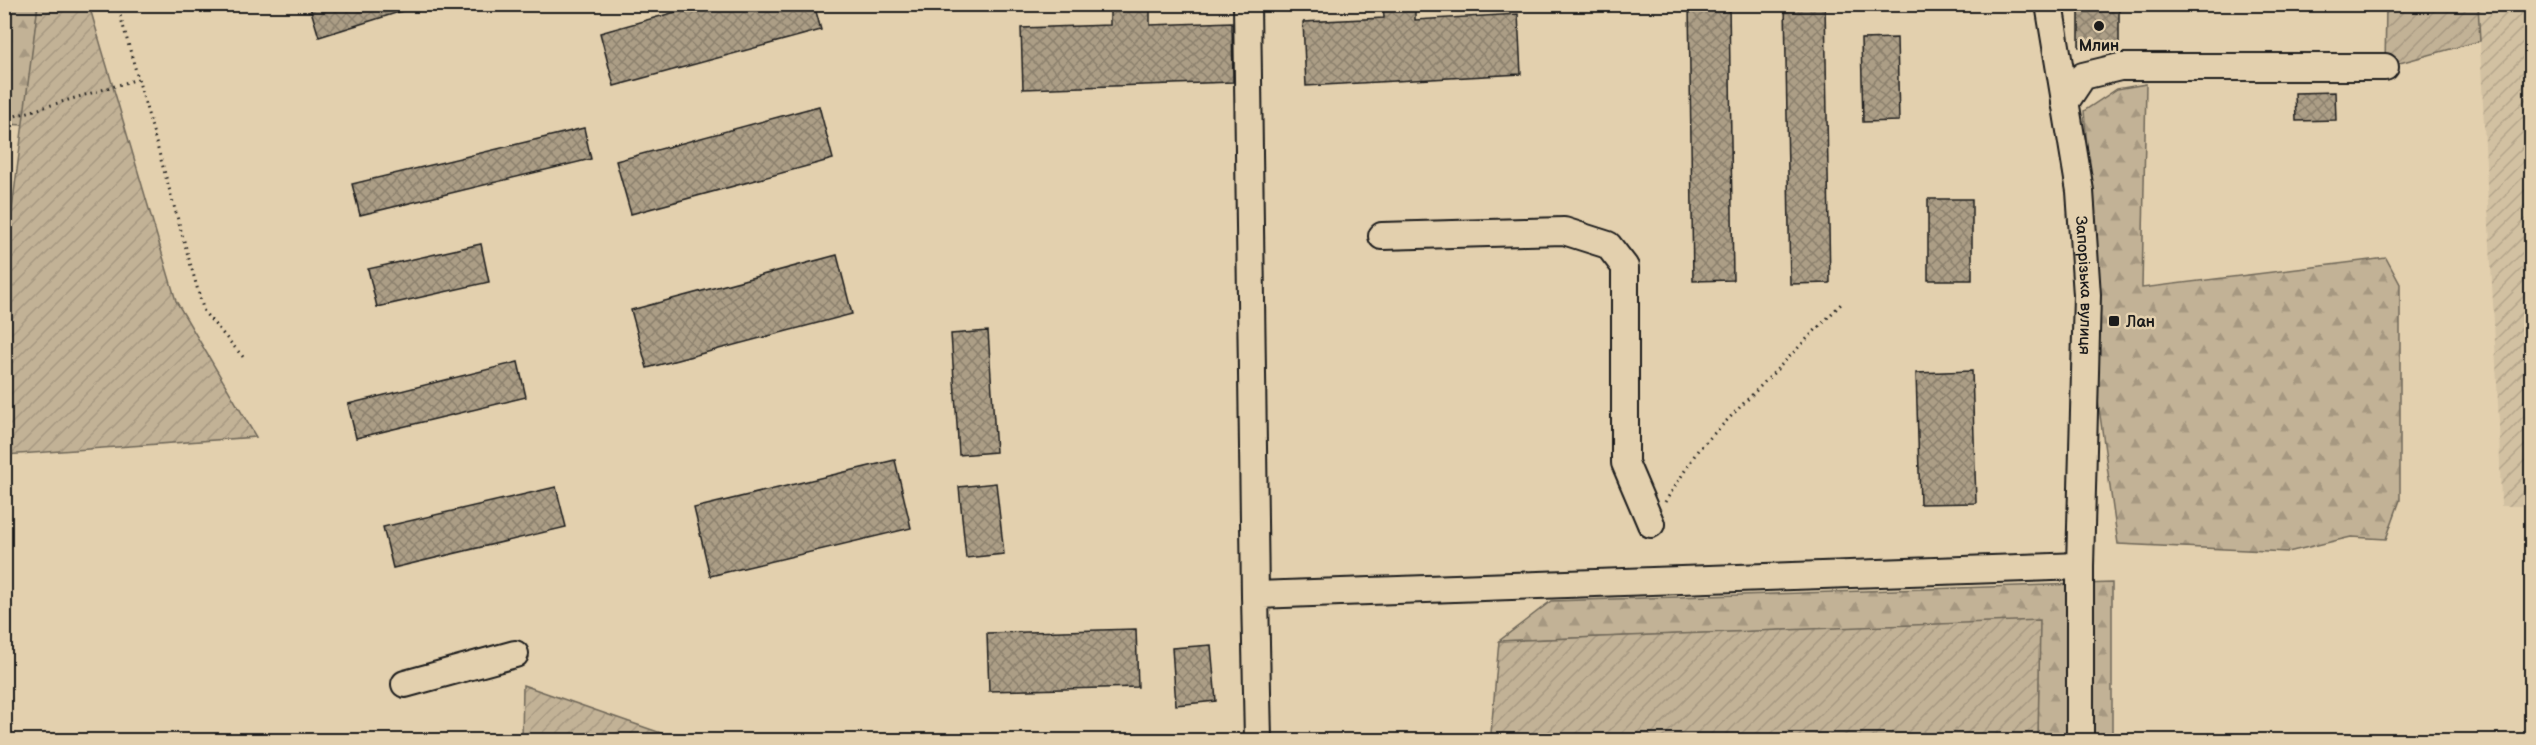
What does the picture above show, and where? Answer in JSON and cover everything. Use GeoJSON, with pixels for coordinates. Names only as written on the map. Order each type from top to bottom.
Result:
{"type":"FeatureCollection","features":[{"type":"Feature","properties":{"kind":"street"},"geometry":{"type":"LineString","coordinates":[[1247,4],[1258,741]]}},
{"type":"Feature","properties":{"kind":"street","name":"Запорізька вулиця"},"geometry":{"type":"LineString","coordinates":[[2049,4],[2080,191],[2087,295],[2080,566],[2080,741]]}},
{"type":"Feature","properties":{"kind":"street"},"geometry":{"type":"LineString","coordinates":[[2065,103],[2083,76],[2120,67],[2385,67]]}},
{"type":"Feature","properties":{"kind":"street"},"geometry":{"type":"LineString","coordinates":[[1382,236],[1564,231],[1608,245],[1625,267],[1625,463],[1651,524]]}},
{"type":"Feature","properties":{"kind":"street"},"geometry":{"type":"LineString","coordinates":[[1255,595],[2080,566]]}},
{"type":"Feature","properties":{"kind":"street"},"geometry":{"type":"LineString","coordinates":[[405,684],[515,654]]}},
{"type":"Feature","properties":{"kind":"path"},"geometry":{"type":"LineString","coordinates":[[117,4],[204,312],[244,358]]}},
{"type":"Feature","properties":{"kind":"path"},"geometry":{"type":"LineString","coordinates":[[4,114],[15,116],[138,79]]}},
{"type":"Feature","properties":{"kind":"path"},"geometry":{"type":"LineString","coordinates":[[1651,524],[1698,450],[1841,304]]}},
{"type":"Feature","properties":{"kind":"shaded area"},"geometry":{"type":"Polygon","coordinates":[[[2478,5],[2531,5],[2531,506],[2501,506],[2499,423],[2478,5]]]}},
{"type":"Feature","properties":{"kind":"green space"},"geometry":{"type":"Polygon","coordinates":[[[4,5],[38,5],[24,125],[5,124],[4,5]]]}},
{"type":"Feature","properties":{"kind":"green space"},"geometry":{"type":"Polygon","coordinates":[[[38,5],[89,5],[176,301],[256,437],[5,455],[5,264],[38,5]]]}},
{"type":"Feature","properties":{"kind":"green space"},"geometry":{"type":"Polygon","coordinates":[[[2386,5],[2478,5],[2480,41],[2385,67],[2386,5]]]}},
{"type":"Feature","properties":{"kind":"green space"},"geometry":{"type":"Polygon","coordinates":[[[2146,84],[2142,288],[2386,258],[2400,284],[2400,500],[2386,539],[2351,537],[2288,552],[2118,544],[2098,401],[2095,239],[2084,111],[2117,89],[2146,84]]]}},
{"type":"Feature","properties":{"kind":"green space"},"geometry":{"type":"Polygon","coordinates":[[[2112,583],[2112,740],[2038,740],[2039,621],[1499,641],[1551,601],[2112,583]]]}},
{"type":"Feature","properties":{"kind":"green space"},"geometry":{"type":"Polygon","coordinates":[[[2040,620],[2038,740],[1505,740],[1491,733],[1499,641],[2040,620]]]}},
{"type":"Feature","properties":{"kind":"green space"},"geometry":{"type":"Polygon","coordinates":[[[523,685],[681,740],[522,740],[523,685]]]}},
{"type":"Feature","properties":{"kind":"building"},"geometry":{"type":"Polygon","coordinates":[[[309,4],[411,4],[412,8],[319,37],[309,4]]]}},
{"type":"Feature","properties":{"kind":"building"},"geometry":{"type":"Polygon","coordinates":[[[704,4],[814,4],[821,30],[614,86],[600,33],[704,4]]]}},
{"type":"Feature","properties":{"kind":"building"},"geometry":{"type":"Polygon","coordinates":[[[1110,4],[1150,4],[1150,25],[1232,22],[1233,82],[1023,89],[1021,28],[1110,25],[1110,4]]]}},
{"type":"Feature","properties":{"kind":"building"},"geometry":{"type":"Polygon","coordinates":[[[1383,4],[1415,4],[1415,20],[1518,14],[1521,74],[1306,86],[1303,22],[1384,18],[1383,4]]]}},
{"type":"Feature","properties":{"kind":"building"},"geometry":{"type":"Polygon","coordinates":[[[1689,4],[1729,4],[1733,280],[1693,281],[1689,4]]]}},
{"type":"Feature","properties":{"kind":"building"},"geometry":{"type":"Polygon","coordinates":[[[1785,4],[1825,4],[1830,283],[1790,284],[1785,4]]]}},
{"type":"Feature","properties":{"kind":"building","name":"Млин"},"geometry":{"type":"Polygon","coordinates":[[[2079,4],[2119,4],[2119,47],[2079,47],[2079,4]]]}},
{"type":"Feature","properties":{"kind":"building"},"geometry":{"type":"Polygon","coordinates":[[[1897,38],[1899,121],[1863,122],[1861,39],[1897,38]]]}},
{"type":"Feature","properties":{"kind":"building"},"geometry":{"type":"Polygon","coordinates":[[[2335,92],[2336,120],[2296,121],[2295,93],[2335,92]]]}},
{"type":"Feature","properties":{"kind":"building"},"geometry":{"type":"Polygon","coordinates":[[[819,106],[833,159],[631,214],[616,161],[819,106]]]}},
{"type":"Feature","properties":{"kind":"building"},"geometry":{"type":"Polygon","coordinates":[[[584,128],[591,159],[360,215],[352,184],[584,128]]]}},
{"type":"Feature","properties":{"kind":"building"},"geometry":{"type":"Polygon","coordinates":[[[1928,199],[1972,199],[1972,280],[1928,280],[1928,199]]]}},
{"type":"Feature","properties":{"kind":"building"},"geometry":{"type":"Polygon","coordinates":[[[481,244],[489,282],[377,307],[368,269],[481,244]]]}},
{"type":"Feature","properties":{"kind":"building"},"geometry":{"type":"Polygon","coordinates":[[[837,255],[852,314],[647,368],[631,310],[837,255]]]}},
{"type":"Feature","properties":{"kind":"building"},"geometry":{"type":"Polygon","coordinates":[[[988,331],[996,452],[959,455],[951,334],[988,331]]]}},
{"type":"Feature","properties":{"kind":"building"},"geometry":{"type":"Polygon","coordinates":[[[518,362],[526,397],[356,438],[348,404],[518,362]]]}},
{"type":"Feature","properties":{"kind":"building"},"geometry":{"type":"Polygon","coordinates":[[[1972,371],[1976,503],[1920,504],[1916,373],[1972,371]]]}},
{"type":"Feature","properties":{"kind":"building"},"geometry":{"type":"Polygon","coordinates":[[[895,460],[911,528],[710,576],[694,508],[895,460]]]}},
{"type":"Feature","properties":{"kind":"building"},"geometry":{"type":"Polygon","coordinates":[[[996,483],[1004,554],[966,558],[959,487],[996,483]]]}},
{"type":"Feature","properties":{"kind":"building"},"geometry":{"type":"Polygon","coordinates":[[[556,487],[566,527],[393,568],[383,527],[556,487]]]}},
{"type":"Feature","properties":{"kind":"building"},"geometry":{"type":"Polygon","coordinates":[[[1136,629],[1138,687],[989,691],[987,633],[1136,629]]]}},
{"type":"Feature","properties":{"kind":"building"},"geometry":{"type":"Polygon","coordinates":[[[1211,645],[1216,701],[1176,705],[1172,648],[1211,645]]]}},
{"type":"Feature","properties":{"kind":"place","name":"Млин"},"geometry":{"type":"Point","coordinates":[2099,26]}},
{"type":"Feature","properties":{"kind":"place","name":"Лан"},"geometry":{"type":"Point","coordinates":[2114,321]}}]}
